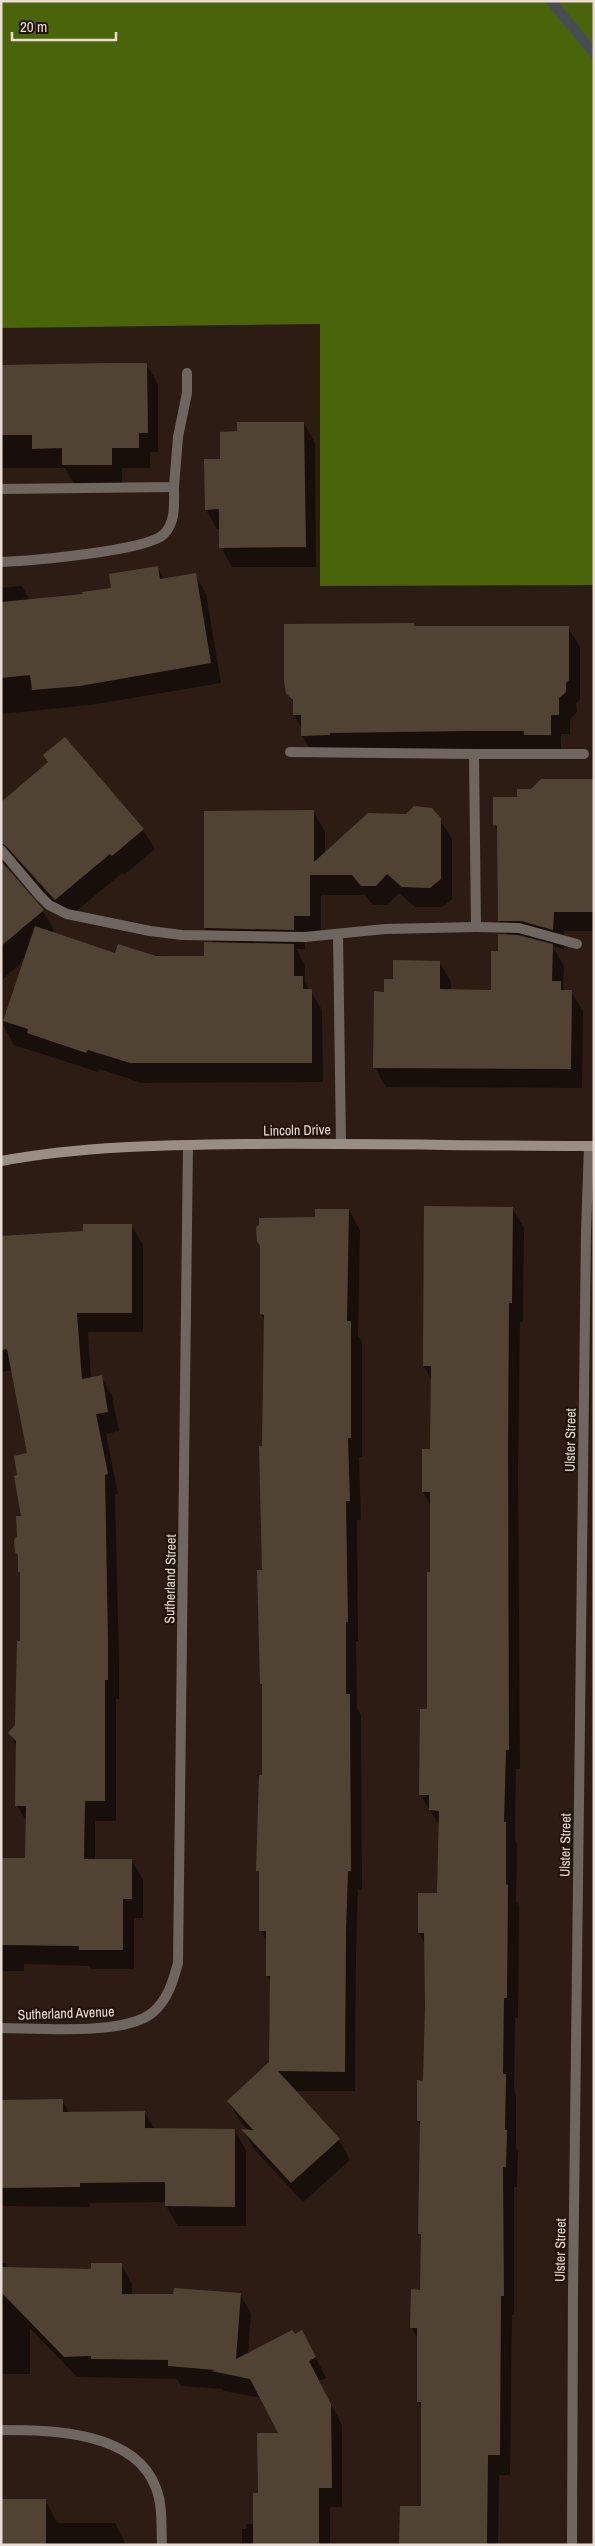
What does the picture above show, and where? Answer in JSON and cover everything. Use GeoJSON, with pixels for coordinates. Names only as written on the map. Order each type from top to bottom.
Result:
{"type":"FeatureCollection","features":[{"type":"Feature","properties":{"kind":"street"},"geometry":{"type":"LineString","coordinates":[[1,562],[24,561],[90,552],[145,543],[162,536],[171,524],[178,437],[187,393],[187,373]]}},
{"type":"Feature","properties":{"kind":"street"},"geometry":{"type":"LineString","coordinates":[[1,489],[174,487]]}},
{"type":"Feature","properties":{"kind":"street"},"geometry":{"type":"LineString","coordinates":[[290,752],[584,754]]}},
{"type":"Feature","properties":{"kind":"street"},"geometry":{"type":"LineString","coordinates":[[474,754],[476,927]]}},
{"type":"Feature","properties":{"kind":"street"},"geometry":{"type":"LineString","coordinates":[[1,850],[49,905],[66,914],[182,935],[305,937],[385,929],[476,927],[519,928],[578,944]]}},
{"type":"Feature","properties":{"kind":"street"},"geometry":{"type":"LineString","coordinates":[[338,934],[341,1143]]}},
{"type":"Feature","properties":{"kind":"street","name":"Lincoln Drive"},"geometry":{"type":"LineString","coordinates":[[1,1161],[80,1150],[188,1145],[341,1143],[591,1146]]}},
{"type":"Feature","properties":{"kind":"street","name":"Sutherland Street"},"geometry":{"type":"LineString","coordinates":[[157,2008],[169,1992],[174,1980],[180,1944],[188,1145]]}},
{"type":"Feature","properties":{"kind":"street","name":"Ulster Street"},"geometry":{"type":"LineString","coordinates":[[572,2545],[573,2291],[589,1403],[591,1146]]}},
{"type":"Feature","properties":{"kind":"street","name":"Sutherland Avenue"},"geometry":{"type":"LineString","coordinates":[[1,2028],[108,2027],[140,2020],[157,2008]]}},
{"type":"Feature","properties":{"kind":"street"},"geometry":{"type":"LineString","coordinates":[[1,2430],[56,2430],[89,2437],[117,2448],[146,2471],[152,2479],[158,2496],[162,2545]]}},
{"type":"Feature","properties":{"kind":"green space"},"geometry":{"type":"Polygon","coordinates":[[[1,1],[594,1],[594,585],[320,586],[320,324],[1,328],[1,1]]]}},
{"type":"Feature","properties":{"kind":"building"},"geometry":{"type":"Polygon","coordinates":[[[147,363],[148,433],[139,433],[139,448],[112,448],[112,465],[62,465],[62,448],[32,449],[32,435],[1,435],[1,365],[147,363]]]}},
{"type":"Feature","properties":{"kind":"building"},"geometry":{"type":"Polygon","coordinates":[[[237,422],[304,422],[306,547],[219,548],[219,509],[205,510],[204,459],[220,459],[220,432],[237,431],[237,422]]]}},
{"type":"Feature","properties":{"kind":"building"},"geometry":{"type":"Polygon","coordinates":[[[158,566],[160,579],[196,573],[211,663],[80,686],[32,690],[30,675],[1,678],[1,602],[83,594],[82,592],[111,588],[109,574],[158,566]]]}},
{"type":"Feature","properties":{"kind":"building"},"geometry":{"type":"Polygon","coordinates":[[[414,623],[414,626],[569,626],[569,680],[566,683],[566,692],[559,698],[559,715],[551,715],[551,735],[524,735],[524,731],[468,731],[330,733],[330,735],[301,736],[301,715],[293,715],[293,700],[286,693],[284,681],[284,624],[414,623]]]}},
{"type":"Feature","properties":{"kind":"building"},"geometry":{"type":"Polygon","coordinates":[[[65,737],[144,829],[112,856],[110,854],[55,900],[6,846],[1,843],[1,802],[48,762],[43,755],[65,737]]]}},
{"type":"Feature","properties":{"kind":"building"},"geometry":{"type":"Polygon","coordinates":[[[541,779],[594,779],[594,912],[554,912],[553,930],[521,921],[498,921],[497,826],[493,825],[493,797],[517,797],[517,789],[531,789],[541,779]]]}},
{"type":"Feature","properties":{"kind":"building"},"geometry":{"type":"Polygon","coordinates":[[[414,806],[432,808],[441,818],[441,879],[430,888],[402,887],[387,874],[376,886],[361,886],[352,875],[310,875],[310,916],[294,916],[294,930],[204,928],[204,811],[314,810],[314,862],[368,813],[406,814],[414,806]]]}},
{"type":"Feature","properties":{"kind":"building"},"geometry":{"type":"Polygon","coordinates":[[[1,861],[44,910],[1,946],[1,861]]]}},
{"type":"Feature","properties":{"kind":"building"},"geometry":{"type":"Polygon","coordinates":[[[35,926],[115,953],[118,944],[156,956],[204,956],[204,942],[294,944],[294,976],[303,976],[303,989],[312,989],[312,1063],[130,1063],[88,1050],[86,1053],[27,1033],[28,1029],[3,1021],[35,926]]]}},
{"type":"Feature","properties":{"kind":"building"},"geometry":{"type":"Polygon","coordinates":[[[498,934],[518,935],[553,944],[552,981],[561,981],[561,990],[572,990],[571,1069],[373,1068],[374,991],[384,992],[384,979],[393,979],[393,960],[440,961],[440,989],[491,990],[491,951],[498,951],[498,934]]]}},
{"type":"Feature","properties":{"kind":"building"},"geometry":{"type":"Polygon","coordinates":[[[424,1206],[513,1207],[512,1303],[509,1303],[509,1750],[506,1750],[504,1822],[506,1822],[506,1884],[508,1885],[507,1998],[504,1998],[503,2074],[506,2074],[505,2130],[507,2130],[506,2167],[503,2167],[504,2296],[501,2296],[500,2455],[488,2455],[487,2545],[399,2545],[400,2506],[421,2506],[421,2402],[417,2402],[417,2328],[410,2328],[411,2289],[420,2290],[421,2234],[418,2234],[420,2121],[417,2121],[417,2080],[423,2081],[425,2006],[424,1933],[418,1933],[418,1893],[437,1893],[439,1811],[429,1810],[429,1795],[419,1795],[420,1709],[427,1709],[427,1572],[430,1572],[430,1492],[422,1492],[422,1449],[430,1449],[431,1366],[423,1366],[424,1206]]]}},
{"type":"Feature","properties":{"kind":"building"},"geometry":{"type":"Polygon","coordinates":[[[315,1209],[349,1209],[347,1321],[351,1321],[351,1438],[348,1438],[350,1501],[346,1501],[348,1622],[346,1622],[346,1694],[350,1694],[351,1871],[348,1871],[346,1932],[345,2072],[278,2071],[340,2139],[291,2183],[241,2129],[253,2130],[227,2101],[269,2062],[270,1976],[266,1976],[266,1931],[259,1931],[259,1871],[256,1871],[259,1775],[262,1775],[262,1684],[260,1684],[257,1570],[262,1570],[259,1446],[262,1446],[264,1315],[260,1314],[260,1246],[257,1241],[256,1227],[259,1225],[259,1218],[315,1217],[315,1209]]]}},
{"type":"Feature","properties":{"kind":"building"},"geometry":{"type":"Polygon","coordinates":[[[83,1224],[132,1224],[132,1313],[77,1313],[82,1379],[102,1375],[108,1412],[96,1414],[108,1474],[105,1475],[108,1680],[105,1680],[105,1801],[85,1801],[84,1859],[132,1859],[132,1899],[123,1899],[123,1950],[79,1950],[79,1946],[1,1945],[1,1858],[25,1858],[26,1806],[15,1806],[16,1741],[8,1733],[15,1725],[17,1641],[20,1641],[20,1572],[18,1572],[18,1555],[15,1552],[14,1540],[17,1536],[16,1516],[21,1516],[14,1476],[17,1475],[14,1456],[27,1453],[7,1349],[1,1350],[1,1236],[83,1231],[83,1224]]]}},
{"type":"Feature","properties":{"kind":"building"},"geometry":{"type":"Polygon","coordinates":[[[63,2099],[63,2112],[145,2111],[145,2128],[235,2129],[235,2207],[165,2206],[165,2182],[80,2183],[80,2187],[1,2188],[1,2100],[63,2099]]]}},
{"type":"Feature","properties":{"kind":"building"},"geometry":{"type":"Polygon","coordinates":[[[91,2263],[122,2263],[122,2294],[173,2294],[174,2288],[241,2293],[236,2359],[292,2330],[295,2334],[302,2330],[316,2357],[309,2361],[331,2404],[332,2488],[319,2488],[319,2545],[253,2545],[253,2493],[258,2493],[257,2433],[278,2433],[250,2379],[211,2371],[215,2370],[168,2366],[168,2360],[91,2359],[91,2356],[64,2357],[1,2292],[1,2267],[91,2269],[91,2263]]]}},
{"type":"Feature","properties":{"kind":"building"},"geometry":{"type":"Polygon","coordinates":[[[1,2499],[46,2499],[46,2545],[1,2545],[1,2499]]]}},
{"type":"Feature","properties":{"kind":"waterway"},"geometry":{"type":"LineString","coordinates":[[551,1],[594,53]]}}]}
